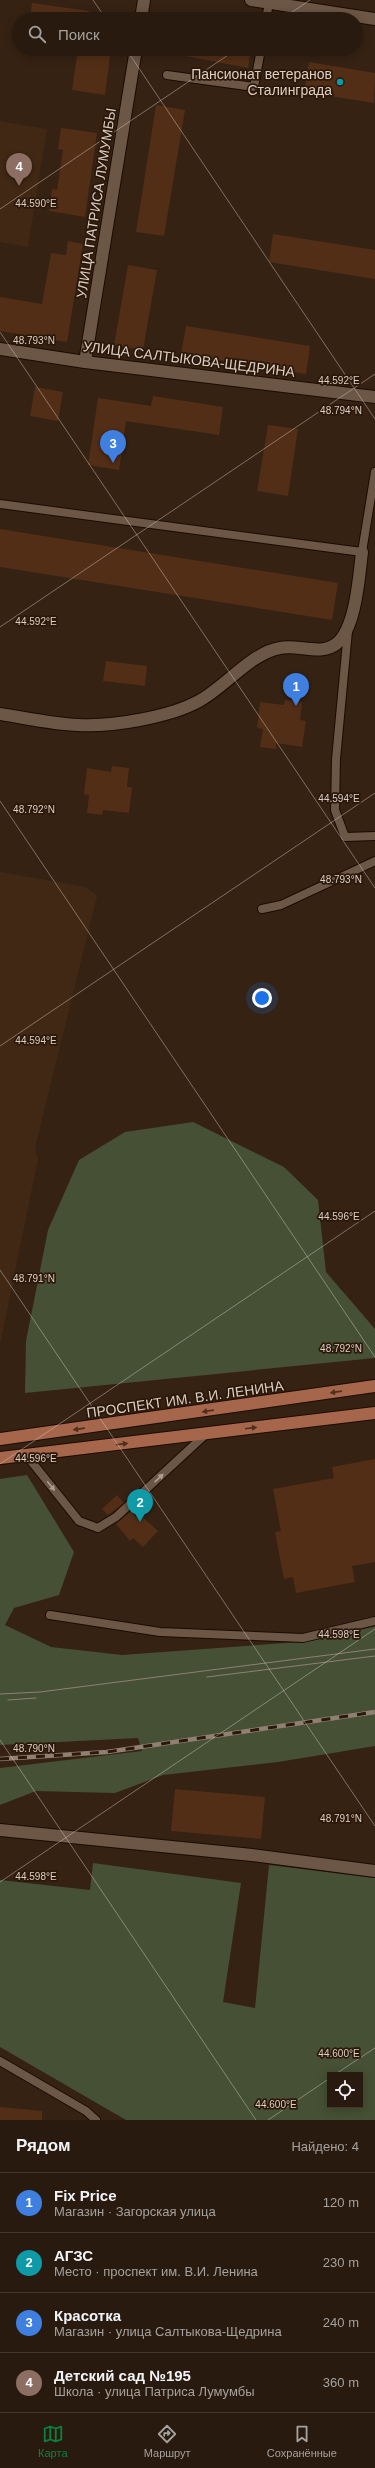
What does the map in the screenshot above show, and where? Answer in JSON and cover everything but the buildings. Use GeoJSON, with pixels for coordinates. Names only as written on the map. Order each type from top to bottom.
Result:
{"type":"FeatureCollection","features":[{"type":"Feature","properties":{"kind":"main road","name":"ПРОСПЕКТ ИМ. В.И. ЛЕНИНА"},"geometry":{"type":"LineString","coordinates":[[0,1439],[375,1386]]}},
{"type":"Feature","properties":{"kind":"main road"},"geometry":{"type":"LineString","coordinates":[[0,1458],[375,1413]]}},
{"type":"Feature","properties":{"kind":"street"},"geometry":{"type":"LineString","coordinates":[[142,12],[144,0]]}},
{"type":"Feature","properties":{"kind":"street"},"geometry":{"type":"LineString","coordinates":[[251,0],[269,3],[291,3],[335,12]]}},
{"type":"Feature","properties":{"kind":"street"},"geometry":{"type":"LineString","coordinates":[[363,18],[375,20]]}},
{"type":"Feature","properties":{"kind":"street","name":"УЛИЦА ПАТРИСА ЛУМУМБЫ"},"geometry":{"type":"LineString","coordinates":[[85,362],[135,56]]}},
{"type":"Feature","properties":{"kind":"street","name":"УЛИЦА САЛТЫКОВА-ЩЕДРИНА"},"geometry":{"type":"LineString","coordinates":[[0,349],[85,362],[375,397]]}},
{"type":"Feature","properties":{"kind":"street"},"geometry":{"type":"LineString","coordinates":[[0,714],[79,725],[134,720],[173,712],[200,701],[260,656],[280,648],[326,649],[337,644],[348,628],[362,552]]}},
{"type":"Feature","properties":{"kind":"street"},"geometry":{"type":"LineString","coordinates":[[0,1830],[252,1855],[375,1870]]}},
{"type":"Feature","properties":{"kind":"lane"},"geometry":{"type":"LineString","coordinates":[[267,12],[269,3]]}},
{"type":"Feature","properties":{"kind":"lane"},"geometry":{"type":"LineString","coordinates":[[166,75],[254,87],[260,56]]}},
{"type":"Feature","properties":{"kind":"lane"},"geometry":{"type":"LineString","coordinates":[[0,504],[362,552],[375,472]]}},
{"type":"Feature","properties":{"kind":"lane"},"geometry":{"type":"LineString","coordinates":[[348,628],[336,759],[335,810],[346,836],[375,836]]}},
{"type":"Feature","properties":{"kind":"lane"},"geometry":{"type":"LineString","coordinates":[[262,909],[282,905],[375,861]]}},
{"type":"Feature","properties":{"kind":"lane"},"geometry":{"type":"LineString","coordinates":[[26,1456],[78,1521],[98,1528],[116,1517],[208,1433]]}},
{"type":"Feature","properties":{"kind":"lane"},"geometry":{"type":"LineString","coordinates":[[50,1615],[160,1632],[303,1638],[375,1621]]}},
{"type":"Feature","properties":{"kind":"lane"},"geometry":{"type":"LineString","coordinates":[[0,2062],[86,2111],[96,2120]]}},
{"type":"Feature","properties":{"kind":"shaded area"},"geometry":{"type":"Polygon","coordinates":[[[0,121],[47,129],[28,247],[0,242],[0,121]]]}},
{"type":"Feature","properties":{"kind":"shaded area"},"geometry":{"type":"Polygon","coordinates":[[[0,872],[85,887],[97,896],[35,1148],[38,1159],[0,1345],[0,872]]]}},
{"type":"Feature","properties":{"kind":"green space"},"geometry":{"type":"Polygon","coordinates":[[[193,1122],[284,1167],[318,1200],[326,1272],[375,1329],[375,1358],[25,1393],[26,1341],[48,1230],[79,1160],[125,1132],[193,1122]]]}},
{"type":"Feature","properties":{"kind":"green space"},"geometry":{"type":"Polygon","coordinates":[[[27,1475],[74,1552],[59,1595],[14,1608],[5,1625],[51,1647],[122,1655],[299,1642],[375,1625],[375,1746],[278,1762],[163,1775],[115,1793],[36,1791],[0,1805],[0,1768],[142,1751],[138,1738],[0,1745],[0,1479],[27,1475]]]}},
{"type":"Feature","properties":{"kind":"green space"},"geometry":{"type":"Polygon","coordinates":[[[93,1863],[241,1883],[223,2002],[255,2008],[269,1865],[375,1878],[375,2120],[126,2120],[0,2047],[0,1880],[90,1890],[93,1863]]]}},
{"type":"Feature","properties":{"kind":"tram line"},"geometry":{"type":"LineString","coordinates":[[0,1694],[40,1692],[375,1649]]}},
{"type":"Feature","properties":{"kind":"tram line"},"geometry":{"type":"LineString","coordinates":[[207,1677],[375,1656]]}},
{"type":"Feature","properties":{"kind":"tram line"},"geometry":{"type":"LineString","coordinates":[[8,1700],[36,1698]]}},
{"type":"Feature","properties":{"kind":"railway"},"geometry":{"type":"LineString","coordinates":[[0,1759],[107,1752],[375,1712]]}},
{"type":"Feature","properties":{"kind":"place","name":"Пансионат ветеранов Сталинграда"},"geometry":{"type":"Point","coordinates":[340,82]}},
{"type":"Feature","properties":{"kind":"place","name":"Детский сад №195"},"geometry":{"type":"Point","coordinates":[19,186]}},
{"type":"Feature","properties":{"kind":"place","name":"Красотка"},"geometry":{"type":"Point","coordinates":[113,463]}},
{"type":"Feature","properties":{"kind":"place","name":"Fix Price"},"geometry":{"type":"Point","coordinates":[296,706]}},
{"type":"Feature","properties":{"kind":"place","name":"АГЗС"},"geometry":{"type":"Point","coordinates":[140,1522]}}]}
